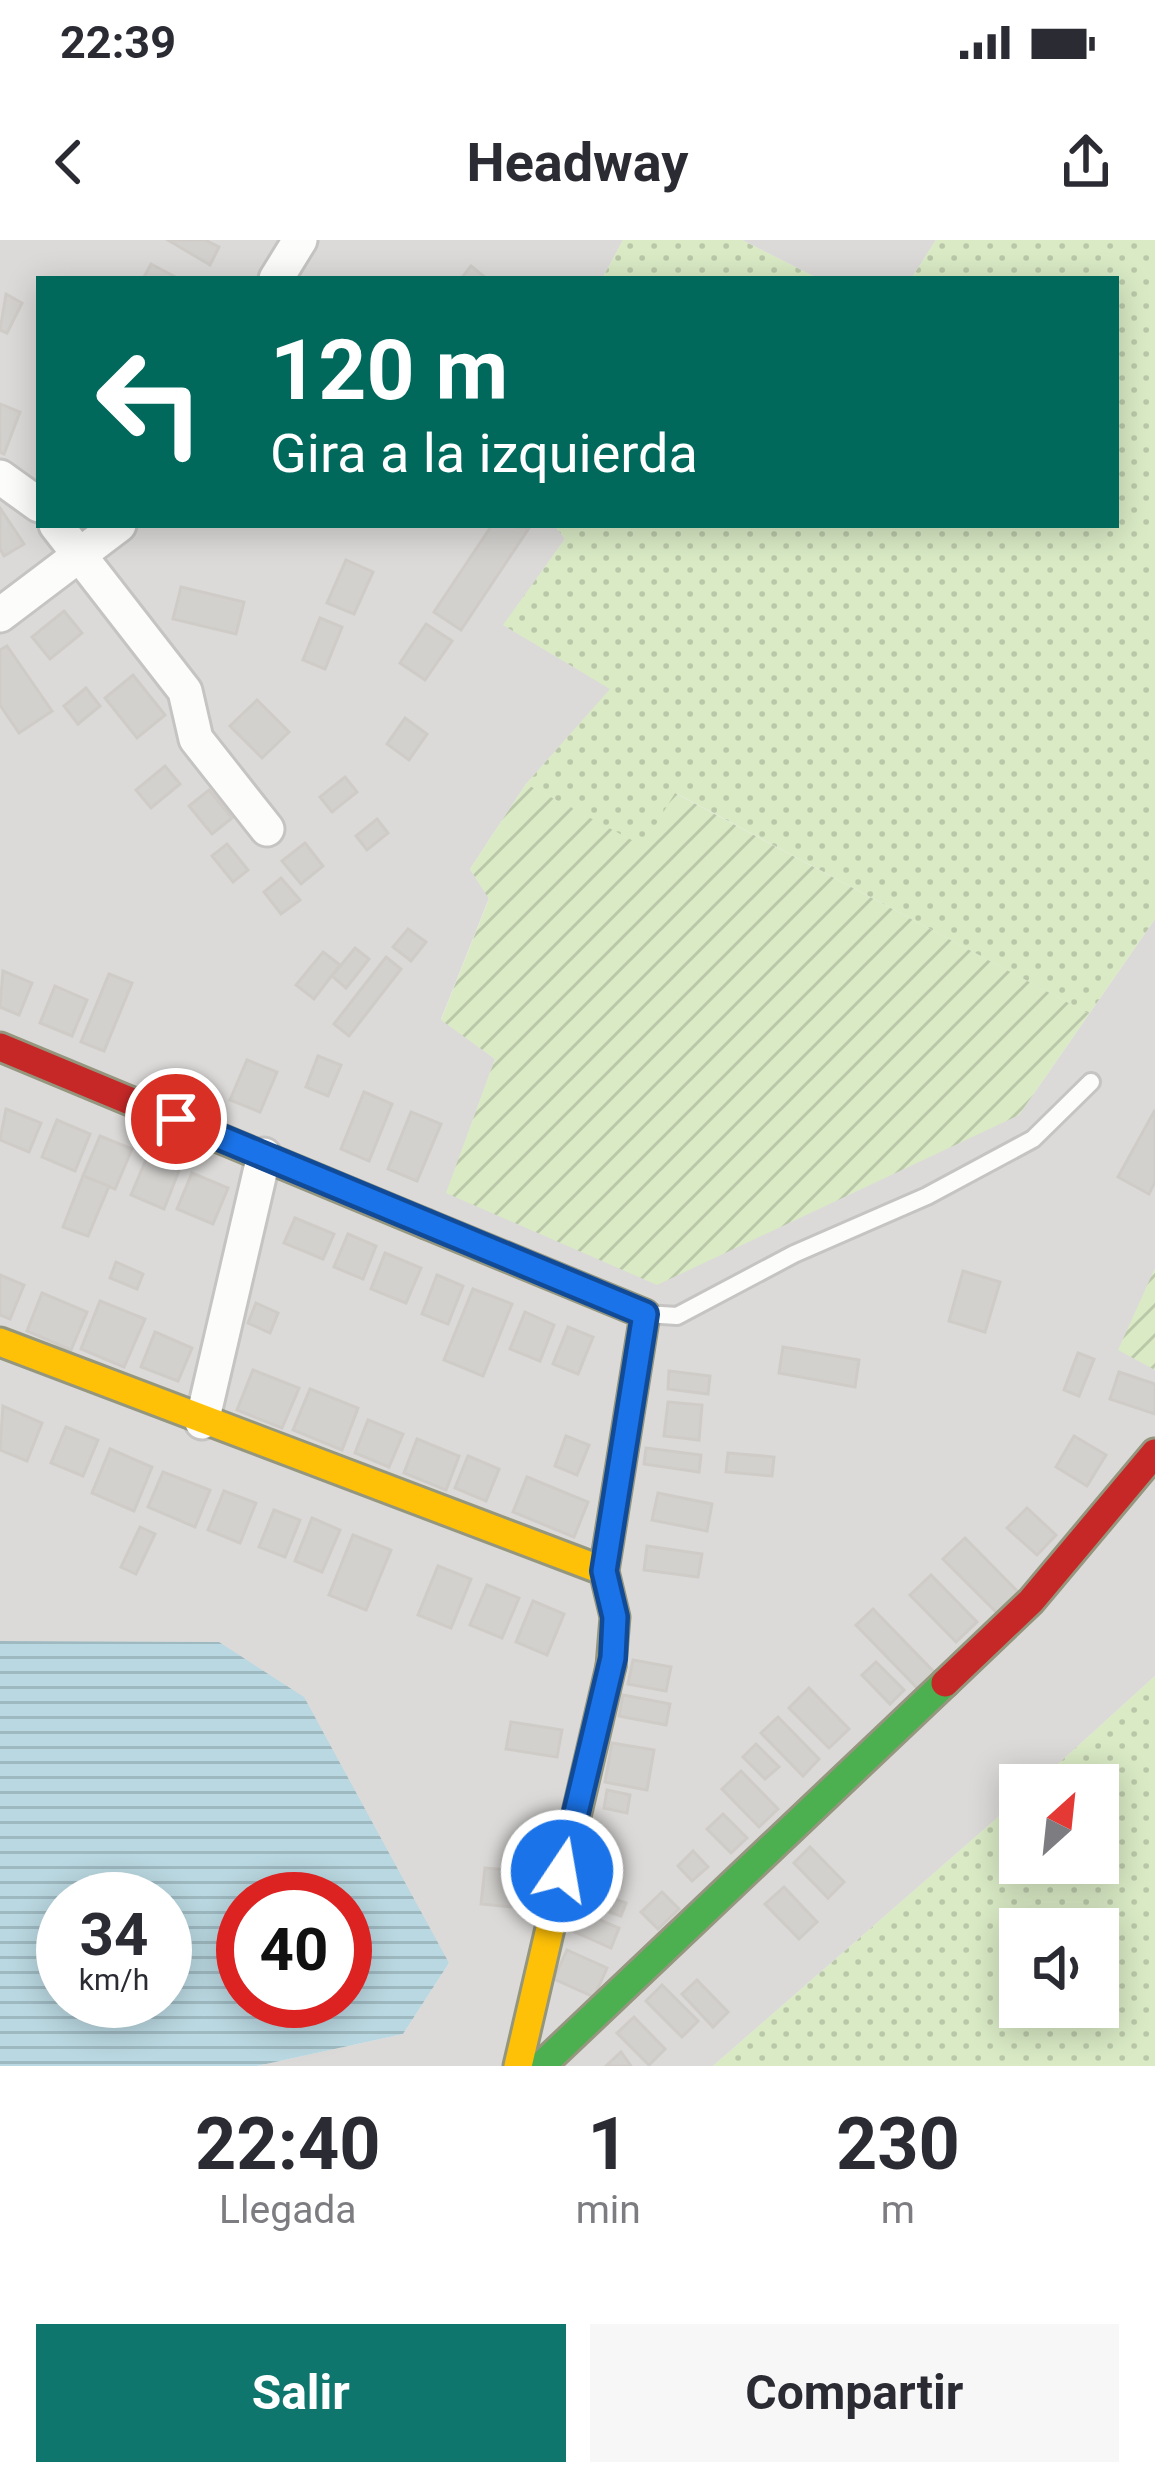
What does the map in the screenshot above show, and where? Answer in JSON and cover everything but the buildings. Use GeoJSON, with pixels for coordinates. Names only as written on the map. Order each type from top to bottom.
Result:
{"type":"FeatureCollection","features":[{"type":"Feature","properties":{"kind":"street"},"geometry":{"type":"LineString","coordinates":[[278,276],[300,240]]}},
{"type":"Feature","properties":{"kind":"street"},"geometry":{"type":"LineString","coordinates":[[0,477],[36,503]]}},
{"type":"Feature","properties":{"kind":"street"},"geometry":{"type":"LineString","coordinates":[[58,528],[185,692],[196,739],[267,829]]}},
{"type":"Feature","properties":{"kind":"street"},"geometry":{"type":"LineString","coordinates":[[0,615],[82,558],[116,528]]}},
{"type":"Feature","properties":{"kind":"street"},"geometry":{"type":"LineString","coordinates":[[0,1046],[645,1314],[604,1571],[615,1617],[613,1658],[518,2066]]}},
{"type":"Feature","properties":{"kind":"street"},"geometry":{"type":"LineString","coordinates":[[202,1421],[264,1155]]}},
{"type":"Feature","properties":{"kind":"street"},"geometry":{"type":"LineString","coordinates":[[0,1342],[604,1571]]}},
{"type":"Feature","properties":{"kind":"street"},"geometry":{"type":"LineString","coordinates":[[541,2066],[1031,1601],[1155,1453]]}},
{"type":"Feature","properties":{"kind":"lane"},"geometry":{"type":"LineString","coordinates":[[645,1314],[677,1316],[794,1254],[927,1196],[1033,1139],[1090,1082]]}},
{"type":"Feature","properties":{"kind":"shaded area"},"geometry":{"type":"Polygon","coordinates":[[[0,240],[623,240],[604,276],[36,276],[36,528],[556,528],[565,539],[504,625],[611,689],[526,784],[470,869],[489,898],[441,1019],[495,1059],[447,1192],[1019,1115],[1155,919],[1155,1676],[1058,1764],[999,1764],[999,1816],[713,2066],[257,2066],[403,2034],[449,1963],[219,1642],[0,1641],[0,240]]]}},
{"type":"Feature","properties":{"kind":"shaded area"},"geometry":{"type":"Polygon","coordinates":[[[742,240],[936,240],[913,276],[813,276],[742,240]]]}},
{"type":"Feature","properties":{"kind":"green space"},"geometry":{"type":"Polygon","coordinates":[[[623,240],[742,240],[813,276],[604,276],[623,240]]]}},
{"type":"Feature","properties":{"kind":"green space"},"geometry":{"type":"Polygon","coordinates":[[[936,240],[1155,240],[1155,919],[1089,1014],[676,793],[643,847],[526,784],[610,689],[503,625],[565,539],[556,528],[1119,528],[1119,276],[913,276],[936,240]]]}},
{"type":"Feature","properties":{"kind":"green space"},"geometry":{"type":"Polygon","coordinates":[[[526,784],[643,846],[675,793],[1089,1014],[1019,1115],[657,1285],[446,1193],[495,1059],[441,1020],[489,899],[470,869],[526,784]]]}},
{"type":"Feature","properties":{"kind":"green space"},"geometry":{"type":"Polygon","coordinates":[[[1155,1268],[1155,1370],[1118,1350],[1155,1268]]]}},
{"type":"Feature","properties":{"kind":"green space"},"geometry":{"type":"Polygon","coordinates":[[[1155,1676],[1155,2066],[713,2066],[999,1816],[999,1884],[1119,1884],[1119,1764],[1058,1764],[1155,1676]]]}},
{"type":"Feature","properties":{"kind":"water"},"geometry":{"type":"Polygon","coordinates":[[[0,1641],[219,1642],[304,1697],[449,1963],[403,2034],[257,2066],[0,2066],[0,1641]]]}},
{"type":"Feature","properties":{"kind":"traffic: fast"},"geometry":{"type":"LineString","coordinates":[[426,1224],[645,1314],[604,1571],[615,1617],[611,1666]]}},
{"type":"Feature","properties":{"kind":"traffic: fast"},"geometry":{"type":"LineString","coordinates":[[541,2066],[945,1683]]}},
{"type":"Feature","properties":{"kind":"traffic: slow"},"geometry":{"type":"LineString","coordinates":[[0,1342],[604,1571]]}},
{"type":"Feature","properties":{"kind":"traffic: slow"},"geometry":{"type":"LineString","coordinates":[[518,2066],[611,1666]]}},
{"type":"Feature","properties":{"kind":"traffic: jam"},"geometry":{"type":"LineString","coordinates":[[0,1047],[426,1224]]}},
{"type":"Feature","properties":{"kind":"traffic: jam"},"geometry":{"type":"LineString","coordinates":[[945,1683],[1031,1601],[1155,1453]]}},
{"type":"Feature","properties":{"kind":"route"},"geometry":{"type":"LineString","coordinates":[[176,1119],[645,1314],[604,1571],[615,1617],[613,1658],[562,1871]]}}]}
